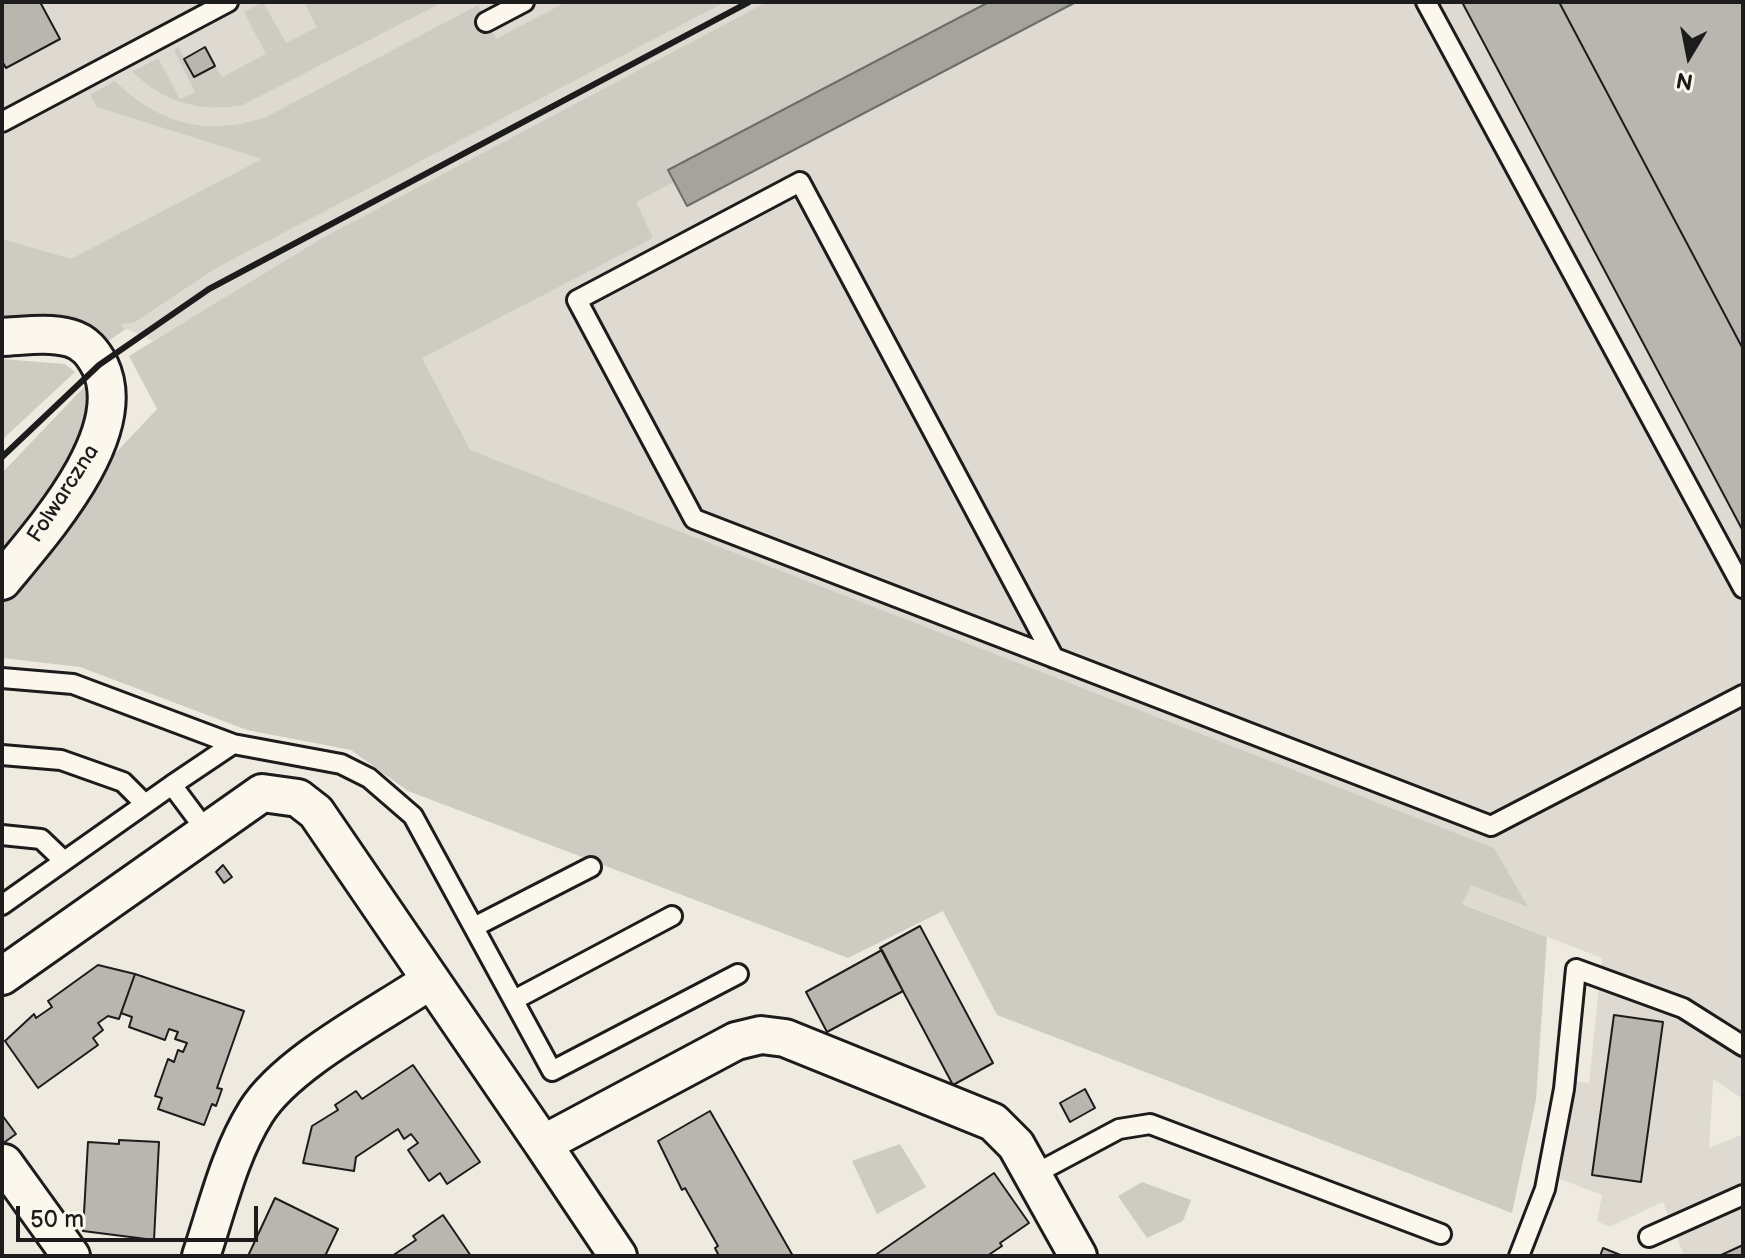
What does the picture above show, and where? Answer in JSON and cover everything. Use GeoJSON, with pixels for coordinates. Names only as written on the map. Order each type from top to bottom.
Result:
{"type":"FeatureCollection","features":[{"type":"Feature","properties":{"kind":"street","name":"Folwarczna"},"geometry":{"type":"LineString","coordinates":[[2,337],[54,335],[85,345],[99,365],[106,393],[103,426],[95,450],[50,522],[2,581]]}},
{"type":"Feature","properties":{"kind":"street"},"geometry":{"type":"LineString","coordinates":[[2,976],[262,793],[298,798],[316,812],[618,1256]]}},
{"type":"Feature","properties":{"kind":"street"},"geometry":{"type":"LineString","coordinates":[[201,1256],[237,1150],[256,1112],[274,1088],[295,1070],[431,980]]}},
{"type":"Feature","properties":{"kind":"street"},"geometry":{"type":"LineString","coordinates":[[543,1144],[736,1041],[761,1035],[785,1038],[993,1122],[1016,1145],[1078,1256]]}},
{"type":"Feature","properties":{"kind":"street"},"geometry":{"type":"LineString","coordinates":[[4,1163],[71,1256]]}},
{"type":"Feature","properties":{"kind":"lane"},"geometry":{"type":"LineString","coordinates":[[4,115],[228,2]]}},
{"type":"Feature","properties":{"kind":"lane"},"geometry":{"type":"LineString","coordinates":[[486,22],[524,2]]}},
{"type":"Feature","properties":{"kind":"lane"},"geometry":{"type":"LineString","coordinates":[[1426,2],[1743,588]]}},
{"type":"Feature","properties":{"kind":"lane"},"geometry":{"type":"LineString","coordinates":[[1054,658],[800,182],[577,300],[694,519],[1054,658],[1491,826],[1743,695]]}},
{"type":"Feature","properties":{"kind":"lane"},"geometry":{"type":"LineString","coordinates":[[2,678],[73,684],[233,744],[341,764],[369,778],[413,816],[552,1071],[738,974]]}},
{"type":"Feature","properties":{"kind":"lane"},"geometry":{"type":"LineString","coordinates":[[2,905],[233,744]]}},
{"type":"Feature","properties":{"kind":"lane"},"geometry":{"type":"LineString","coordinates":[[2,755],[61,760],[123,782],[145,804]]}},
{"type":"Feature","properties":{"kind":"lane"},"geometry":{"type":"LineString","coordinates":[[172,785],[207,832]]}},
{"type":"Feature","properties":{"kind":"lane"},"geometry":{"type":"LineString","coordinates":[[2,835],[41,839],[64,861]]}},
{"type":"Feature","properties":{"kind":"lane"},"geometry":{"type":"LineString","coordinates":[[474,927],[591,867]]}},
{"type":"Feature","properties":{"kind":"lane"},"geometry":{"type":"LineString","coordinates":[[514,1000],[672,916]]}},
{"type":"Feature","properties":{"kind":"lane"},"geometry":{"type":"LineString","coordinates":[[1519,1256],[1545,1189],[1564,1089],[1576,969],[1683,1008],[1743,1046]]}},
{"type":"Feature","properties":{"kind":"lane"},"geometry":{"type":"LineString","coordinates":[[1033,1175],[1119,1129],[1150,1124],[1441,1234]]}},
{"type":"Feature","properties":{"kind":"lane"},"geometry":{"type":"LineString","coordinates":[[1649,1237],[1743,1195]]}},
{"type":"Feature","properties":{"kind":"shaded area"},"geometry":{"type":"Polygon","coordinates":[[[2,2],[1743,2],[1743,1099],[1713,1079],[1709,1148],[1743,1134],[1743,1256],[1684,1256],[1663,1202],[1609,1227],[1597,1221],[1602,1195],[1560,1179],[1573,1081],[1589,1083],[1602,958],[194,412],[211,367],[42,291],[2,279],[2,2]]]}},
{"type":"Feature","properties":{"kind":"shaded area"},"geometry":{"type":"Polygon","coordinates":[[[263,2],[286,43],[317,27],[304,2],[443,2],[243,105],[212,107],[183,103],[157,91],[132,72],[158,58],[180,99],[195,92],[174,50],[178,47],[194,77],[215,66],[222,77],[266,54],[244,12],[263,2]]]}},
{"type":"Feature","properties":{"kind":"shaded area"},"geometry":{"type":"Polygon","coordinates":[[[566,2],[725,2],[216,268],[135,322],[120,325],[126,329],[104,344],[88,336],[2,319],[2,239],[71,259],[262,159],[97,107],[90,95],[115,81],[149,108],[185,123],[224,126],[244,123],[266,117],[478,5],[496,39],[566,2]]]}},
{"type":"Feature","properties":{"kind":"shaded area"},"geometry":{"type":"Polygon","coordinates":[[[767,2],[989,2],[668,170],[674,182],[636,202],[653,238],[422,358],[470,450],[1494,848],[1528,907],[1471,885],[1462,904],[1547,937],[1536,1100],[1512,1213],[997,1015],[943,911],[848,958],[408,791],[351,750],[247,730],[80,667],[2,658],[2,600],[93,477],[157,409],[129,356],[319,240],[767,2]]]}},
{"type":"Feature","properties":{"kind":"shaded area"},"geometry":{"type":"Polygon","coordinates":[[[989,2],[1076,2],[687,206],[668,170],[989,2]]]}},
{"type":"Feature","properties":{"kind":"shaded area"},"geometry":{"type":"Polygon","coordinates":[[[2,359],[65,364],[75,372],[2,440],[2,359]]]}},
{"type":"Feature","properties":{"kind":"shaded area"},"geometry":{"type":"Polygon","coordinates":[[[87,384],[89,406],[85,429],[76,452],[47,498],[2,555],[2,473],[87,384]]]}},
{"type":"Feature","properties":{"kind":"shaded area"},"geometry":{"type":"Polygon","coordinates":[[[900,1144],[926,1187],[877,1214],[852,1161],[900,1144]]]}},
{"type":"Feature","properties":{"kind":"shaded area"},"geometry":{"type":"Polygon","coordinates":[[[1142,1182],[1191,1200],[1183,1221],[1147,1238],[1118,1196],[1142,1182]]]}},
{"type":"Feature","properties":{"kind":"building"},"geometry":{"type":"Polygon","coordinates":[[[2,2],[40,2],[60,39],[6,68],[2,61],[2,2]]]}},
{"type":"Feature","properties":{"kind":"building"},"geometry":{"type":"Polygon","coordinates":[[[1462,2],[1559,2],[1743,349],[1743,531],[1462,2]]]}},
{"type":"Feature","properties":{"kind":"building"},"geometry":{"type":"Polygon","coordinates":[[[1559,2],[1743,2],[1743,349],[1559,2]]]}},
{"type":"Feature","properties":{"kind":"building"},"geometry":{"type":"Polygon","coordinates":[[[205,47],[215,66],[194,77],[184,59],[205,47]]]}},
{"type":"Feature","properties":{"kind":"building"},"geometry":{"type":"Polygon","coordinates":[[[223,865],[232,877],[224,883],[216,872],[223,865]]]}},
{"type":"Feature","properties":{"kind":"building"},"geometry":{"type":"Polygon","coordinates":[[[920,926],[993,1063],[953,1085],[880,948],[920,926]]]}},
{"type":"Feature","properties":{"kind":"building"},"geometry":{"type":"Polygon","coordinates":[[[882,950],[903,991],[827,1032],[806,992],[882,950]]]}},
{"type":"Feature","properties":{"kind":"building"},"geometry":{"type":"Polygon","coordinates":[[[98,965],[135,974],[119,1019],[108,1016],[98,1023],[103,1030],[93,1038],[98,1045],[38,1088],[5,1041],[34,1014],[36,1018],[52,1007],[48,1001],[98,965]]]}},
{"type":"Feature","properties":{"kind":"building"},"geometry":{"type":"Polygon","coordinates":[[[135,974],[244,1011],[217,1088],[222,1089],[204,1125],[158,1109],[162,1098],[155,1096],[168,1059],[174,1062],[178,1050],[183,1052],[187,1043],[175,1039],[178,1032],[169,1029],[165,1040],[129,1027],[132,1017],[121,1013],[135,974]]]}},
{"type":"Feature","properties":{"kind":"building"},"geometry":{"type":"Polygon","coordinates":[[[1614,1015],[1663,1022],[1641,1182],[1592,1175],[1614,1015]]]}},
{"type":"Feature","properties":{"kind":"building"},"geometry":{"type":"Polygon","coordinates":[[[413,1065],[480,1162],[447,1184],[440,1173],[429,1181],[408,1150],[418,1143],[411,1134],[404,1139],[398,1129],[356,1157],[354,1171],[303,1163],[312,1126],[338,1110],[335,1105],[356,1091],[362,1099],[413,1065]]]}},
{"type":"Feature","properties":{"kind":"building"},"geometry":{"type":"Polygon","coordinates":[[[1085,1089],[1095,1108],[1070,1122],[1060,1103],[1085,1089]]]}},
{"type":"Feature","properties":{"kind":"building"},"geometry":{"type":"Polygon","coordinates":[[[710,1111],[793,1256],[719,1256],[715,1248],[718,1246],[685,1188],[682,1190],[658,1141],[710,1111]]]}},
{"type":"Feature","properties":{"kind":"building"},"geometry":{"type":"Polygon","coordinates":[[[2,1115],[16,1134],[2,1144],[2,1115]]]}},
{"type":"Feature","properties":{"kind":"building"},"geometry":{"type":"Polygon","coordinates":[[[119,1140],[159,1142],[154,1240],[83,1231],[88,1142],[119,1144],[119,1140]]]}},
{"type":"Feature","properties":{"kind":"building"},"geometry":{"type":"Polygon","coordinates":[[[994,1173],[1029,1223],[1000,1243],[1002,1246],[987,1256],[874,1256],[994,1173]]]}},
{"type":"Feature","properties":{"kind":"building"},"geometry":{"type":"Polygon","coordinates":[[[275,1198],[338,1229],[325,1256],[248,1256],[275,1198]]]}},
{"type":"Feature","properties":{"kind":"building"},"geometry":{"type":"Polygon","coordinates":[[[443,1215],[471,1256],[392,1256],[416,1240],[413,1236],[443,1215]]]}},
{"type":"Feature","properties":{"kind":"building"},"geometry":{"type":"Polygon","coordinates":[[[1743,1245],[1743,1256],[1719,1256],[1743,1245]]]}},
{"type":"Feature","properties":{"kind":"building"},"geometry":{"type":"Polygon","coordinates":[[[1603,1248],[1623,1256],[1600,1256],[1603,1248]]]}},
{"type":"Feature","properties":{"kind":"railway"},"geometry":{"type":"LineString","coordinates":[[2,457],[99,365],[209,289],[749,2]]}}]}
